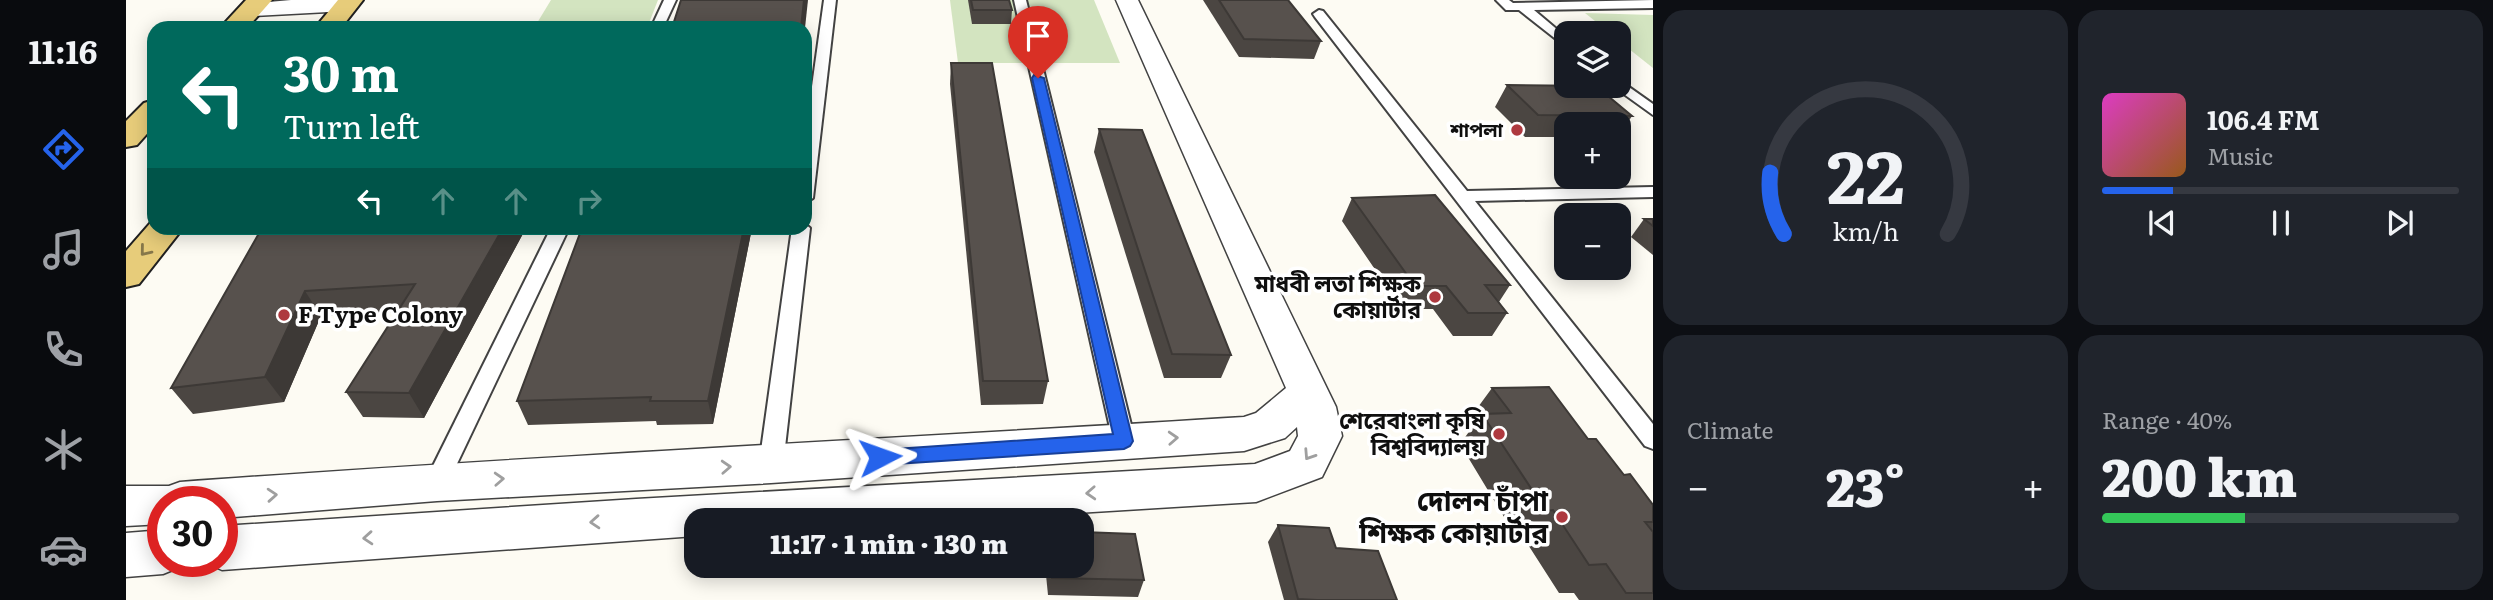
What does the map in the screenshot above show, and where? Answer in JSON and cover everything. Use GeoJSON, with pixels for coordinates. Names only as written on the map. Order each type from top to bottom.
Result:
{"type":"FeatureCollection","features":[{"type":"Feature","properties":{"kind":"main road"},"geometry":{"type":"LineString","coordinates":[[334,21],[349,2]]}},
{"type":"Feature","properties":{"kind":"main road"},"geometry":{"type":"LineString","coordinates":[[240,21],[256,4]]}},
{"type":"Feature","properties":{"kind":"main road"},"geometry":{"type":"LineString","coordinates":[[126,138],[147,116]]}},
{"type":"Feature","properties":{"kind":"main road"},"geometry":{"type":"LineString","coordinates":[[126,275],[159,235]]}},
{"type":"Feature","properties":{"kind":"street"},"geometry":{"type":"LineString","coordinates":[[238,547],[636,519],[1256,483],[1306,464],[1320,436],[1315,407],[1128,0]]}},
{"type":"Feature","properties":{"kind":"street"},"geometry":{"type":"LineString","coordinates":[[256,4],[349,2]]}},
{"type":"Feature","properties":{"kind":"street"},"geometry":{"type":"LineString","coordinates":[[238,497],[437,482],[771,465],[1244,434],[1270,426],[1308,393]]}},
{"type":"Feature","properties":{"kind":"street"},"geometry":{"type":"LineString","coordinates":[[636,519],[644,471]]}},
{"type":"Feature","properties":{"kind":"street"},"geometry":{"type":"LineString","coordinates":[[126,506],[147,504]]}},
{"type":"Feature","properties":{"kind":"street"},"geometry":{"type":"LineString","coordinates":[[126,555],[147,553]]}},
{"type":"Feature","properties":{"kind":"lane"},"geometry":{"type":"LineString","coordinates":[[660,21],[670,0]]}},
{"type":"Feature","properties":{"kind":"lane"},"geometry":{"type":"LineString","coordinates":[[812,143],[830,0]]}},
{"type":"Feature","properties":{"kind":"lane"},"geometry":{"type":"LineString","coordinates":[[1020,0],[1124,441]]}},
{"type":"Feature","properties":{"kind":"lane"},"geometry":{"type":"LineString","coordinates":[[1502,0],[1510,7],[1653,4]]}},
{"type":"Feature","properties":{"kind":"lane"},"geometry":{"type":"LineString","coordinates":[[1521,6],[1554,33]]}},
{"type":"Feature","properties":{"kind":"lane"},"geometry":{"type":"LineString","coordinates":[[1319,14],[1653,440]]}},
{"type":"Feature","properties":{"kind":"lane"},"geometry":{"type":"LineString","coordinates":[[1631,94],[1653,111]]}},
{"type":"Feature","properties":{"kind":"lane"},"geometry":{"type":"LineString","coordinates":[[1461,196],[1653,192]]}},
{"type":"Feature","properties":{"kind":"lane"},"geometry":{"type":"LineString","coordinates":[[437,482],[557,235]]}},
{"type":"Feature","properties":{"kind":"lane"},"geometry":{"type":"LineString","coordinates":[[771,465],[800,235]]}},
{"type":"Feature","properties":{"kind":"green space"},"geometry":{"type":"Polygon","coordinates":[[[551,0],[658,0],[650,21],[538,21],[551,0]]]}},
{"type":"Feature","properties":{"kind":"green space"},"geometry":{"type":"Polygon","coordinates":[[[950,0],[1094,0],[1120,63],[958,63],[950,0]]]}},
{"type":"Feature","properties":{"kind":"green space"},"geometry":{"type":"Polygon","coordinates":[[[1585,13],[1653,15],[1653,68],[1631,51],[1631,21],[1595,21],[1585,13]]]}},
{"type":"Feature","properties":{"kind":"building"},"geometry":{"type":"Polygon","coordinates":[[[681,0],[804,0],[802,21],[674,21],[681,0]]]}},
{"type":"Feature","properties":{"kind":"building"},"geometry":{"type":"Polygon","coordinates":[[[971,0],[1009,0],[1012,10],[973,10],[971,0]]]}},
{"type":"Feature","properties":{"kind":"building"},"geometry":{"type":"Polygon","coordinates":[[[1219,0],[1288,0],[1321,41],[1244,39],[1219,0]]]}},
{"type":"Feature","properties":{"kind":"building"},"geometry":{"type":"Polygon","coordinates":[[[951,63],[992,63],[1048,381],[983,381],[951,63]]]}},
{"type":"Feature","properties":{"kind":"building"},"geometry":{"type":"Polygon","coordinates":[[[1507,85],[1554,86],[1554,98],[1610,98],[1627,112],[1554,112],[1554,115],[1538,115],[1507,85]]]}},
{"type":"Feature","properties":{"kind":"building"},"geometry":{"type":"Polygon","coordinates":[[[1099,129],[1142,130],[1231,355],[1172,354],[1099,129]]]}},
{"type":"Feature","properties":{"kind":"building"},"geometry":{"type":"Polygon","coordinates":[[[1435,195],[1510,285],[1485,285],[1507,313],[1468,313],[1446,286],[1415,286],[1352,198],[1435,195]]]}},
{"type":"Feature","properties":{"kind":"building"},"geometry":{"type":"Polygon","coordinates":[[[1644,219],[1653,219],[1653,226],[1644,219]]]}},
{"type":"Feature","properties":{"kind":"building"},"geometry":{"type":"Polygon","coordinates":[[[258,235],[499,235],[409,393],[346,392],[415,284],[305,291],[265,377],[171,388],[258,235]]]}},
{"type":"Feature","properties":{"kind":"building"},"geometry":{"type":"Polygon","coordinates":[[[579,235],[743,235],[708,401],[650,401],[651,397],[517,401],[579,235]]]}},
{"type":"Feature","properties":{"kind":"building"},"geometry":{"type":"Polygon","coordinates":[[[1549,387],[1588,439],[1596,439],[1624,475],[1630,474],[1653,505],[1653,522],[1645,522],[1653,532],[1653,593],[1626,593],[1606,564],[1589,565],[1553,510],[1546,511],[1482,414],[1511,413],[1492,388],[1549,387]]]}},
{"type":"Feature","properties":{"kind":"building"},"geometry":{"type":"Polygon","coordinates":[[[1278,525],[1329,528],[1336,548],[1378,551],[1397,600],[1298,599],[1278,525]]]}},
{"type":"Feature","properties":{"kind":"building"},"geometry":{"type":"Polygon","coordinates":[[[1094,532],[1135,534],[1144,580],[1052,578],[1094,578],[1094,532]]]}},
{"type":"Feature","properties":{"kind":"place","name":"শাপলা"},"geometry":{"type":"Point","coordinates":[1517,130]}},
{"type":"Feature","properties":{"kind":"place","name":"মাধবী লতা শিক্ষক কোয়ার্টার"},"geometry":{"type":"Point","coordinates":[1435,297]}},
{"type":"Feature","properties":{"kind":"place","name":"F Type Colony"},"geometry":{"type":"Point","coordinates":[284,315]}},
{"type":"Feature","properties":{"kind":"place","name":"শেরেবাংলা কৃষি বিশ্ববিদ্যালয়"},"geometry":{"type":"Point","coordinates":[1499,434]}},
{"type":"Feature","properties":{"kind":"place","name":"দোলন চাঁপা শিক্ষক কোয়ার্টার"},"geometry":{"type":"Point","coordinates":[1562,517]}},
{"type":"Feature","properties":{"kind":"route"},"geometry":{"type":"LineString","coordinates":[[880,457],[1124,441],[1038,78]]}}]}
